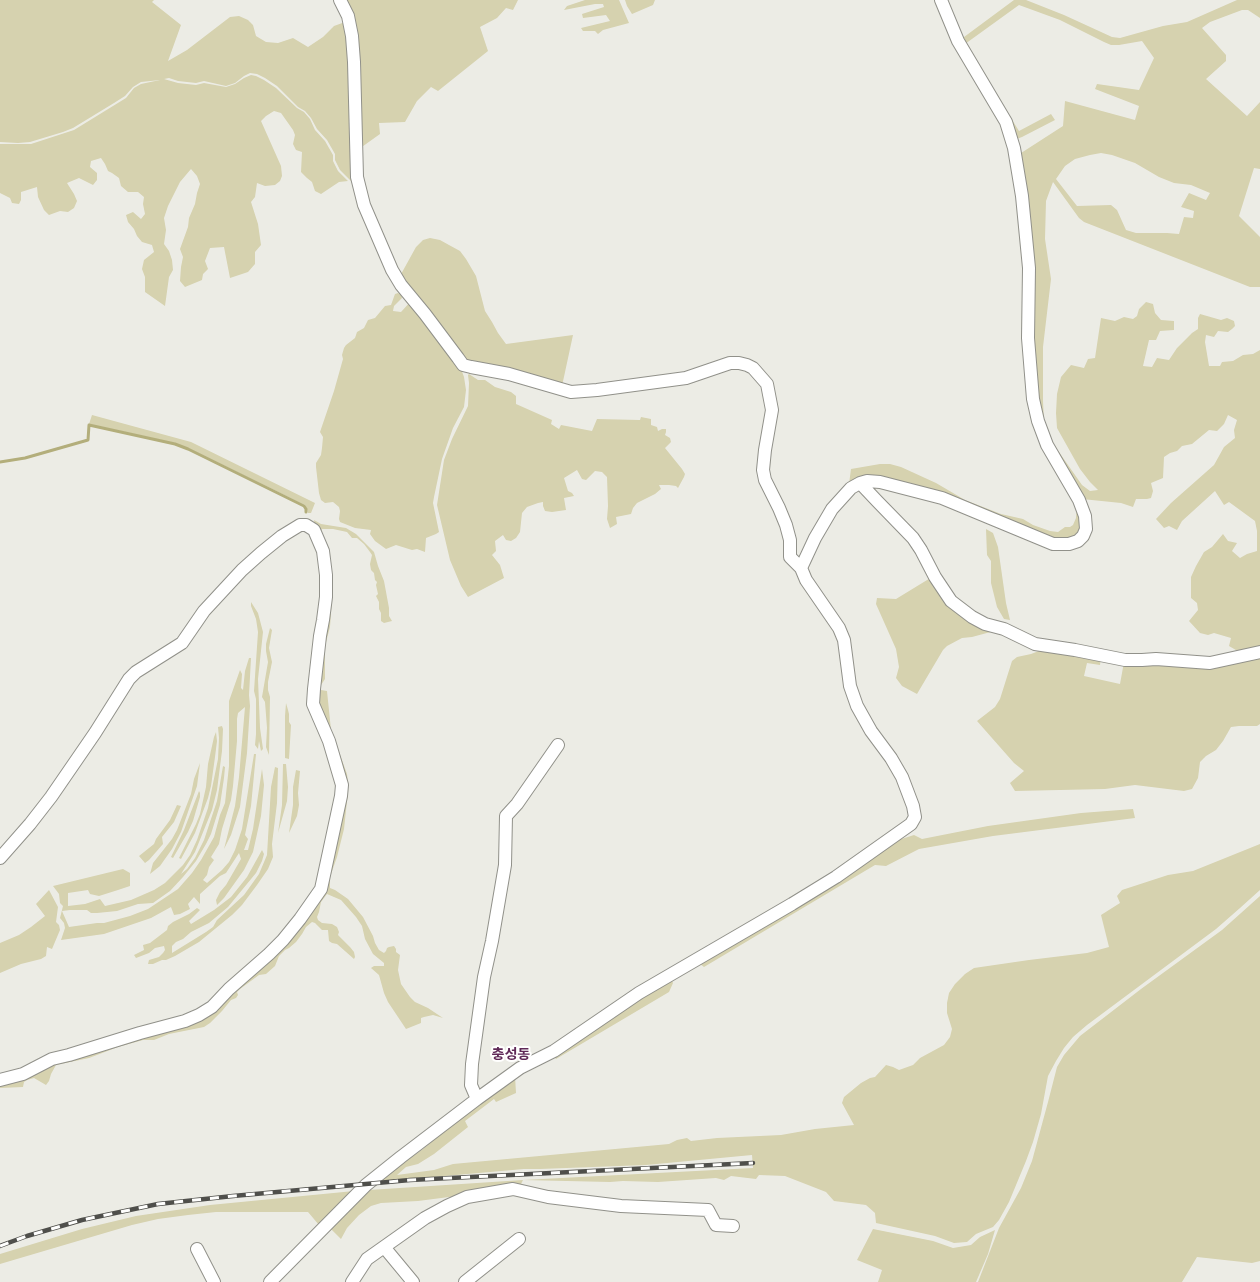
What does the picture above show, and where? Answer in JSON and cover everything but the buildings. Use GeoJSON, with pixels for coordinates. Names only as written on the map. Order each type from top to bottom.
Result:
{"type":"FeatureCollection","features":[{"type":"Feature","properties":{"kind":"street"},"geometry":{"type":"LineString","coordinates":[[270,1282],[366,1185],[477,1098],[520,1068],[554,1051],[639,993],[836,877],[911,824],[915,817],[913,806],[902,778],[871,731],[857,706],[850,686],[844,640],[839,628],[806,580],[801,568],[790,556],[790,540],[786,525],[765,480],[763,470],[772,410],[767,384],[753,368],[739,363],[730,363],[686,378],[571,392],[509,374],[463,365],[425,314],[401,286],[392,270],[364,205],[357,177],[352,36],[348,16],[340,0]]}},
{"type":"Feature","properties":{"kind":"street"},"geometry":{"type":"LineString","coordinates":[[801,568],[815,538],[832,508],[851,488],[860,483],[867,482],[880,482],[942,498],[1053,544],[1069,544],[1078,541],[1083,536],[1086,529],[1085,516],[1079,500],[1047,445],[1038,421],[1033,398],[1028,338],[1029,268],[1022,196],[1014,148],[1006,122],[958,41],[941,0]]}},
{"type":"Feature","properties":{"kind":"street"},"geometry":{"type":"LineString","coordinates":[[860,483],[913,538],[935,577],[951,601],[972,617],[985,624],[1004,629],[1035,644],[1125,660],[1156,659],[1210,663],[1260,652]]}},
{"type":"Feature","properties":{"kind":"street"},"geometry":{"type":"LineString","coordinates":[[0,858],[30,824],[51,797],[129,679],[136,672],[182,643],[204,611],[242,570],[282,536],[300,525],[306,525],[314,530],[323,551],[326,575],[326,597],[314,689],[314,704],[329,742],[342,785],[341,796],[320,889],[300,919],[283,940],[228,989],[212,1007],[199,1015],[184,1021],[52,1059],[23,1074],[0,1080]]}},
{"type":"Feature","properties":{"kind":"street"},"geometry":{"type":"LineString","coordinates":[[477,1098],[471,1085],[472,1064],[484,977],[492,941],[505,865],[506,816],[517,804],[558,745]]}},
{"type":"Feature","properties":{"kind":"street"},"geometry":{"type":"LineString","coordinates":[[352,1282],[367,1259],[425,1218],[466,1197],[513,1189],[548,1197],[621,1206],[708,1210],[716,1225],[734,1226]]}},
{"type":"Feature","properties":{"kind":"street"},"geometry":{"type":"LineString","coordinates":[[465,1282],[518,1239]]}},
{"type":"Feature","properties":{"kind":"street"},"geometry":{"type":"LineString","coordinates":[[384,1247],[413,1282]]}},
{"type":"Feature","properties":{"kind":"street"},"geometry":{"type":"LineString","coordinates":[[198,1249],[214,1282]]}},
{"type":"Feature","properties":{"kind":"shaded area"},"geometry":{"type":"Polygon","coordinates":[[[0,0],[154,0],[152,2],[181,25],[168,61],[187,50],[230,17],[239,16],[248,20],[253,25],[256,36],[266,42],[278,43],[293,38],[308,47],[323,37],[334,26],[345,22],[348,40],[356,186],[340,170],[335,160],[335,154],[311,118],[277,86],[265,78],[257,74],[250,73],[235,83],[226,86],[204,81],[196,83],[178,81],[169,78],[164,79],[178,83],[196,85],[204,83],[226,87],[235,84],[251,75],[264,80],[276,88],[310,119],[315,130],[325,141],[333,155],[333,161],[338,171],[348,181],[339,182],[321,194],[315,191],[312,182],[301,172],[302,152],[296,150],[293,144],[295,135],[293,130],[281,113],[274,111],[266,116],[261,121],[281,166],[282,176],[280,181],[275,185],[265,186],[257,183],[255,197],[251,202],[258,224],[261,245],[255,252],[255,264],[248,272],[230,278],[224,247],[210,248],[205,261],[208,269],[203,274],[202,280],[185,287],[180,281],[183,257],[180,249],[200,184],[197,176],[191,169],[180,182],[168,206],[164,218],[166,230],[164,244],[169,251],[173,270],[169,277],[165,306],[145,292],[145,277],[142,269],[144,260],[154,252],[152,245],[142,242],[137,236],[134,229],[128,222],[126,215],[133,212],[141,219],[145,214],[143,204],[144,197],[138,192],[128,192],[121,186],[119,178],[108,171],[101,158],[91,161],[90,167],[97,173],[97,180],[93,185],[79,178],[67,183],[77,201],[74,208],[68,212],[60,211],[49,215],[44,210],[38,197],[37,187],[21,192],[21,200],[19,204],[12,203],[10,198],[0,193],[0,144],[31,144],[74,130],[126,98],[134,88],[141,84],[160,80],[141,82],[133,87],[125,96],[73,128],[63,132],[30,142],[0,142],[0,0]]]}},
{"type":"Feature","properties":{"kind":"shaded area"},"geometry":{"type":"Polygon","coordinates":[[[345,0],[518,0],[513,10],[506,8],[497,18],[480,27],[488,51],[438,91],[431,87],[417,101],[405,122],[379,123],[380,134],[359,149],[345,0]]]}},
{"type":"Feature","properties":{"kind":"shaded area"},"geometry":{"type":"Polygon","coordinates":[[[585,0],[619,0],[629,23],[603,30],[598,34],[595,31],[583,31],[581,28],[610,21],[606,15],[583,18],[582,14],[604,7],[603,4],[595,4],[564,10],[567,6],[585,0]]]}},
{"type":"Feature","properties":{"kind":"shaded area"},"geometry":{"type":"Polygon","coordinates":[[[625,0],[655,0],[653,5],[632,14],[625,0]]]}},
{"type":"Feature","properties":{"kind":"shaded area"},"geometry":{"type":"Polygon","coordinates":[[[1014,0],[1026,0],[1064,15],[1112,37],[1120,38],[1163,26],[1187,22],[1237,0],[1260,0],[1260,18],[1248,10],[1242,10],[1210,22],[1202,28],[1226,55],[1226,61],[1206,79],[1247,116],[1260,102],[1260,169],[1254,168],[1239,216],[1260,237],[1260,287],[1250,287],[1084,222],[1079,218],[1053,182],[1046,201],[1045,239],[1051,279],[1043,347],[1043,401],[1044,422],[1054,445],[1082,485],[1090,491],[1098,490],[1080,469],[1057,428],[1056,413],[1057,394],[1061,377],[1071,365],[1084,368],[1088,359],[1095,358],[1101,318],[1115,321],[1124,317],[1133,319],[1137,316],[1139,309],[1146,302],[1153,304],[1155,313],[1161,320],[1174,321],[1174,330],[1160,331],[1156,340],[1149,340],[1143,366],[1152,367],[1157,358],[1169,360],[1177,348],[1198,329],[1198,318],[1200,314],[1221,320],[1227,318],[1234,321],[1235,326],[1228,332],[1218,331],[1214,337],[1206,335],[1205,342],[1209,366],[1220,366],[1222,362],[1233,361],[1243,355],[1253,354],[1260,350],[1260,650],[1241,653],[1229,646],[1231,638],[1214,633],[1208,635],[1200,633],[1189,621],[1198,610],[1197,603],[1191,598],[1191,577],[1204,552],[1212,547],[1223,534],[1228,541],[1237,543],[1232,551],[1240,558],[1257,551],[1257,531],[1255,521],[1229,502],[1224,505],[1215,491],[1182,521],[1177,530],[1169,526],[1164,528],[1156,519],[1171,503],[1214,465],[1224,447],[1235,438],[1234,430],[1237,420],[1228,415],[1224,424],[1217,431],[1209,430],[1192,444],[1182,446],[1177,451],[1164,457],[1163,478],[1151,483],[1153,491],[1151,498],[1136,499],[1133,507],[1121,503],[1082,499],[1040,421],[1018,155],[1063,126],[1065,101],[1135,120],[1139,106],[1095,89],[1097,84],[1139,90],[1154,58],[1142,41],[1111,45],[1060,20],[1019,5],[965,44],[1019,131],[1051,114],[1055,120],[1014,140],[960,40],[1014,0]],[[1101,153],[1075,159],[1065,166],[1056,179],[1077,206],[1111,205],[1117,210],[1126,230],[1136,233],[1179,234],[1184,217],[1193,218],[1194,211],[1181,207],[1189,193],[1206,200],[1210,193],[1191,185],[1174,183],[1159,177],[1135,163],[1101,153]]]}},
{"type":"Feature","properties":{"kind":"shaded area"},"geometry":{"type":"Polygon","coordinates":[[[430,238],[440,240],[460,251],[466,259],[476,276],[485,311],[506,344],[573,335],[562,386],[465,362],[400,276],[416,247],[423,240],[430,238]]]}},
{"type":"Feature","properties":{"kind":"shaded area"},"geometry":{"type":"Polygon","coordinates":[[[398,293],[402,298],[394,306],[393,311],[401,312],[411,301],[460,366],[464,377],[466,390],[464,407],[453,428],[442,459],[434,497],[433,503],[439,532],[426,538],[425,552],[396,545],[386,549],[375,541],[370,534],[371,530],[355,528],[340,522],[339,507],[333,502],[325,503],[321,500],[316,467],[316,463],[321,455],[322,448],[323,437],[320,432],[334,391],[343,359],[342,355],[344,348],[355,338],[357,332],[364,328],[368,320],[375,318],[385,306],[391,305],[395,294],[398,293]]]}},
{"type":"Feature","properties":{"kind":"shaded area"},"geometry":{"type":"Polygon","coordinates":[[[469,374],[478,380],[485,380],[495,387],[511,392],[516,396],[516,404],[552,420],[551,424],[559,429],[561,425],[592,431],[597,419],[640,420],[641,417],[651,419],[651,425],[657,427],[658,431],[666,429],[665,435],[670,438],[671,442],[665,448],[682,469],[685,474],[684,477],[678,488],[676,486],[659,485],[661,489],[655,494],[637,503],[631,514],[616,517],[617,524],[610,528],[607,519],[607,477],[602,472],[595,471],[586,480],[582,479],[577,470],[564,478],[568,491],[574,496],[564,498],[566,510],[552,512],[545,511],[543,502],[527,507],[522,513],[520,532],[516,538],[511,541],[506,540],[503,535],[495,541],[496,551],[492,555],[500,565],[504,578],[468,597],[461,586],[450,560],[437,505],[444,460],[452,439],[468,406],[469,374]]]}},
{"type":"Feature","properties":{"kind":"shaded area"},"geometry":{"type":"Polygon","coordinates":[[[92,415],[191,442],[315,503],[311,513],[308,513],[305,505],[188,448],[175,443],[89,424],[92,415]]]}},
{"type":"Feature","properties":{"kind":"shaded area"},"geometry":{"type":"Polygon","coordinates":[[[880,464],[890,464],[901,467],[936,483],[965,500],[1001,514],[1023,519],[1033,525],[1050,531],[1058,532],[1065,527],[1070,527],[1073,525],[1076,518],[1077,503],[1083,526],[1076,535],[1070,539],[1053,540],[935,493],[849,484],[851,469],[880,464]]]}},
{"type":"Feature","properties":{"kind":"shaded area"},"geometry":{"type":"Polygon","coordinates":[[[314,520],[321,524],[346,528],[356,534],[374,552],[384,581],[389,616],[392,621],[384,623],[381,621],[379,602],[376,596],[378,594],[376,585],[377,582],[375,580],[374,573],[371,570],[370,564],[372,555],[364,544],[357,538],[352,538],[347,532],[333,529],[322,529],[321,531],[332,570],[333,584],[330,627],[325,646],[325,679],[321,685],[321,690],[327,691],[331,730],[347,774],[348,783],[344,829],[330,877],[330,888],[348,899],[363,917],[379,950],[384,953],[387,948],[394,946],[396,952],[400,955],[398,970],[401,984],[410,997],[415,1002],[428,1008],[443,1018],[433,1015],[424,1017],[421,1018],[421,1023],[406,1029],[388,1002],[379,975],[371,968],[374,966],[384,966],[384,963],[373,954],[365,939],[362,926],[356,917],[341,900],[327,894],[321,902],[317,917],[318,920],[322,923],[332,924],[337,927],[339,932],[338,935],[354,952],[354,959],[337,944],[329,941],[328,930],[322,930],[312,922],[306,927],[296,942],[279,956],[275,966],[266,974],[259,975],[240,989],[237,992],[238,995],[236,998],[231,1000],[210,1023],[204,1027],[169,1034],[154,1040],[143,1040],[118,1047],[89,1058],[56,1065],[46,1085],[34,1078],[24,1082],[23,1087],[0,1088],[0,1083],[43,1067],[187,1023],[310,911],[341,805],[317,704],[328,605],[314,520]]]}},
{"type":"Feature","properties":{"kind":"shaded area"},"geometry":{"type":"Polygon","coordinates":[[[986,529],[993,533],[998,547],[1010,620],[1004,619],[997,607],[991,583],[991,561],[987,555],[986,529]]]}},
{"type":"Feature","properties":{"kind":"shaded area"},"geometry":{"type":"Polygon","coordinates":[[[932,577],[945,598],[998,630],[962,638],[947,646],[943,650],[917,694],[902,686],[896,678],[899,667],[896,649],[876,604],[877,598],[896,599],[932,577]]]}},
{"type":"Feature","properties":{"kind":"shaded area"},"geometry":{"type":"Polygon","coordinates":[[[251,602],[258,613],[263,632],[258,679],[260,728],[263,749],[261,751],[259,741],[258,749],[255,745],[256,699],[254,691],[258,632],[251,602]]]}},
{"type":"Feature","properties":{"kind":"shaded area"},"geometry":{"type":"Polygon","coordinates":[[[270,628],[272,630],[269,648],[272,662],[268,682],[270,697],[269,755],[266,747],[267,728],[265,702],[262,697],[268,662],[266,644],[270,628]]]}},
{"type":"Feature","properties":{"kind":"shaded area"},"geometry":{"type":"Polygon","coordinates":[[[1044,649],[1101,658],[1100,665],[1087,663],[1084,676],[1120,684],[1124,662],[1260,655],[1260,724],[1257,726],[1231,727],[1216,750],[1200,762],[1198,778],[1192,789],[1184,791],[1135,785],[1105,789],[1015,791],[1010,783],[1024,771],[1014,763],[977,721],[995,707],[1000,699],[1012,661],[1017,657],[1044,649]]]}},
{"type":"Feature","properties":{"kind":"shaded area"},"geometry":{"type":"Polygon","coordinates":[[[249,658],[251,658],[249,695],[250,706],[247,753],[240,807],[231,835],[224,849],[235,806],[245,707],[238,713],[237,719],[237,741],[231,800],[219,844],[211,857],[214,860],[203,880],[207,883],[222,870],[229,862],[235,850],[242,829],[254,754],[256,754],[251,806],[245,835],[248,839],[244,850],[248,850],[253,829],[262,769],[264,785],[261,816],[253,852],[244,870],[224,898],[217,905],[216,900],[220,892],[226,885],[241,859],[239,853],[226,873],[220,876],[200,894],[200,904],[194,897],[188,904],[190,909],[180,914],[174,915],[171,907],[151,918],[104,934],[61,940],[65,928],[64,923],[60,918],[63,906],[60,903],[59,894],[53,886],[123,869],[130,873],[130,886],[118,890],[99,896],[90,894],[88,890],[68,893],[68,906],[85,904],[100,899],[105,906],[131,900],[154,890],[165,883],[183,865],[190,855],[197,840],[208,808],[218,759],[218,727],[222,726],[222,751],[217,790],[212,810],[195,852],[181,874],[187,869],[195,858],[204,840],[217,801],[223,766],[225,767],[220,805],[211,834],[206,844],[196,861],[183,877],[170,891],[153,903],[138,904],[117,911],[97,913],[91,913],[87,910],[62,911],[69,927],[104,923],[130,916],[148,909],[178,889],[201,860],[214,837],[225,803],[229,766],[229,701],[240,670],[242,674],[241,688],[243,690],[245,671],[249,658]]]}},
{"type":"Feature","properties":{"kind":"shaded area"},"geometry":{"type":"Polygon","coordinates":[[[286,703],[289,714],[289,722],[291,725],[289,759],[285,758],[286,703]]]}},
{"type":"Feature","properties":{"kind":"shaded area"},"geometry":{"type":"Polygon","coordinates":[[[216,732],[217,741],[208,798],[195,833],[181,859],[179,858],[200,814],[206,787],[208,764],[216,732]]]}},
{"type":"Feature","properties":{"kind":"shaded area"},"geometry":{"type":"Polygon","coordinates":[[[200,763],[197,786],[181,832],[172,849],[160,866],[150,874],[153,863],[172,839],[177,830],[191,794],[194,779],[200,763]]]}},
{"type":"Feature","properties":{"kind":"shaded area"},"geometry":{"type":"Polygon","coordinates":[[[283,764],[286,764],[288,787],[287,801],[278,833],[282,805],[283,764]]]}},
{"type":"Feature","properties":{"kind":"shaded area"},"geometry":{"type":"Polygon","coordinates":[[[275,767],[278,768],[277,803],[272,844],[273,857],[268,869],[257,885],[242,905],[232,915],[199,942],[175,956],[153,964],[148,964],[149,960],[159,957],[165,950],[164,946],[155,948],[149,953],[136,958],[134,955],[144,950],[143,945],[150,943],[167,930],[168,926],[173,922],[197,908],[200,910],[189,921],[191,924],[214,910],[231,897],[247,877],[262,850],[264,854],[256,873],[228,907],[209,923],[176,942],[172,946],[172,953],[213,927],[217,920],[244,895],[259,874],[267,855],[271,787],[275,767]]]}},
{"type":"Feature","properties":{"kind":"shaded area"},"geometry":{"type":"Polygon","coordinates":[[[296,770],[300,771],[298,793],[299,805],[297,816],[289,833],[293,805],[293,787],[296,770]]]}},
{"type":"Feature","properties":{"kind":"shaded area"},"geometry":{"type":"Polygon","coordinates":[[[199,791],[200,797],[193,821],[173,858],[171,857],[184,830],[199,791]]]}},
{"type":"Feature","properties":{"kind":"shaded area"},"geometry":{"type":"Polygon","coordinates":[[[177,805],[181,806],[174,822],[162,837],[163,844],[145,863],[139,856],[154,844],[170,820],[177,805]]]}},
{"type":"Feature","properties":{"kind":"shaded area"},"geometry":{"type":"Polygon","coordinates":[[[1133,809],[1135,818],[993,836],[919,849],[886,866],[875,865],[704,967],[700,964],[787,911],[889,843],[914,835],[922,839],[988,826],[1081,813],[1133,809]]]}},
{"type":"Feature","properties":{"kind":"shaded area"},"geometry":{"type":"Polygon","coordinates":[[[1260,844],[1260,890],[1216,929],[1087,1025],[1073,1037],[1064,1048],[1048,1076],[1041,1114],[1033,1142],[1009,1202],[999,1220],[993,1227],[976,1234],[967,1242],[954,1243],[935,1236],[876,1223],[875,1213],[866,1205],[834,1201],[826,1192],[785,1176],[759,1175],[756,1179],[731,1176],[724,1180],[716,1178],[658,1182],[523,1180],[753,1168],[752,1155],[646,1165],[524,1169],[377,1182],[423,1149],[462,1116],[515,1076],[516,1093],[496,1102],[494,1099],[465,1121],[468,1127],[434,1154],[418,1164],[406,1167],[397,1175],[434,1170],[453,1164],[669,1144],[677,1140],[687,1138],[691,1141],[717,1138],[781,1135],[815,1129],[854,1125],[842,1103],[844,1097],[861,1083],[875,1077],[886,1065],[899,1070],[913,1065],[920,1058],[944,1045],[950,1037],[952,1029],[947,1013],[949,993],[955,984],[965,974],[974,968],[1087,953],[1109,947],[1101,915],[1120,903],[1117,896],[1122,890],[1168,875],[1193,871],[1260,844]]]}},
{"type":"Feature","properties":{"kind":"shaded area"},"geometry":{"type":"Polygon","coordinates":[[[49,890],[58,907],[56,922],[59,925],[60,930],[52,949],[47,947],[46,956],[41,959],[21,964],[0,973],[0,943],[19,935],[45,916],[36,904],[49,890]]]}},
{"type":"Feature","properties":{"kind":"shaded area"},"geometry":{"type":"Polygon","coordinates":[[[1260,896],[1260,1261],[1252,1263],[1197,1257],[1182,1282],[978,1282],[999,1228],[1021,1188],[1032,1161],[1057,1067],[1064,1055],[1080,1036],[1222,930],[1260,896]]]}},
{"type":"Feature","properties":{"kind":"shaded area"},"geometry":{"type":"Polygon","coordinates":[[[671,979],[673,983],[669,992],[556,1059],[554,1056],[671,979]]]}},
{"type":"Feature","properties":{"kind":"shaded area"},"geometry":{"type":"Polygon","coordinates":[[[523,1180],[519,1188],[418,1201],[381,1203],[371,1206],[359,1215],[347,1228],[341,1239],[331,1229],[369,1190],[523,1180]]]}},
{"type":"Feature","properties":{"kind":"shaded area"},"geometry":{"type":"Polygon","coordinates":[[[354,1191],[319,1225],[308,1212],[216,1212],[188,1215],[158,1219],[132,1225],[0,1264],[0,1254],[82,1229],[136,1216],[210,1205],[354,1191]]]}},
{"type":"Feature","properties":{"kind":"shaded area"},"geometry":{"type":"Polygon","coordinates":[[[873,1229],[933,1241],[953,1248],[971,1245],[980,1237],[995,1230],[988,1254],[976,1282],[878,1282],[882,1270],[857,1260],[873,1229]]]}},
{"type":"Feature","properties":{"kind":"waterway"},"geometry":{"type":"LineString","coordinates":[[0,462],[25,458],[88,440],[89,425],[175,444],[188,449],[304,506],[306,512]]}},
{"type":"Feature","properties":{"kind":"railway"},"geometry":{"type":"LineString","coordinates":[[0,1246],[27,1236],[82,1220],[158,1204],[410,1180],[753,1163]]}},
{"type":"Feature","properties":{"kind":"district","name":"충성동"},"geometry":{"type":"Point","coordinates":[511,1055]}}]}
